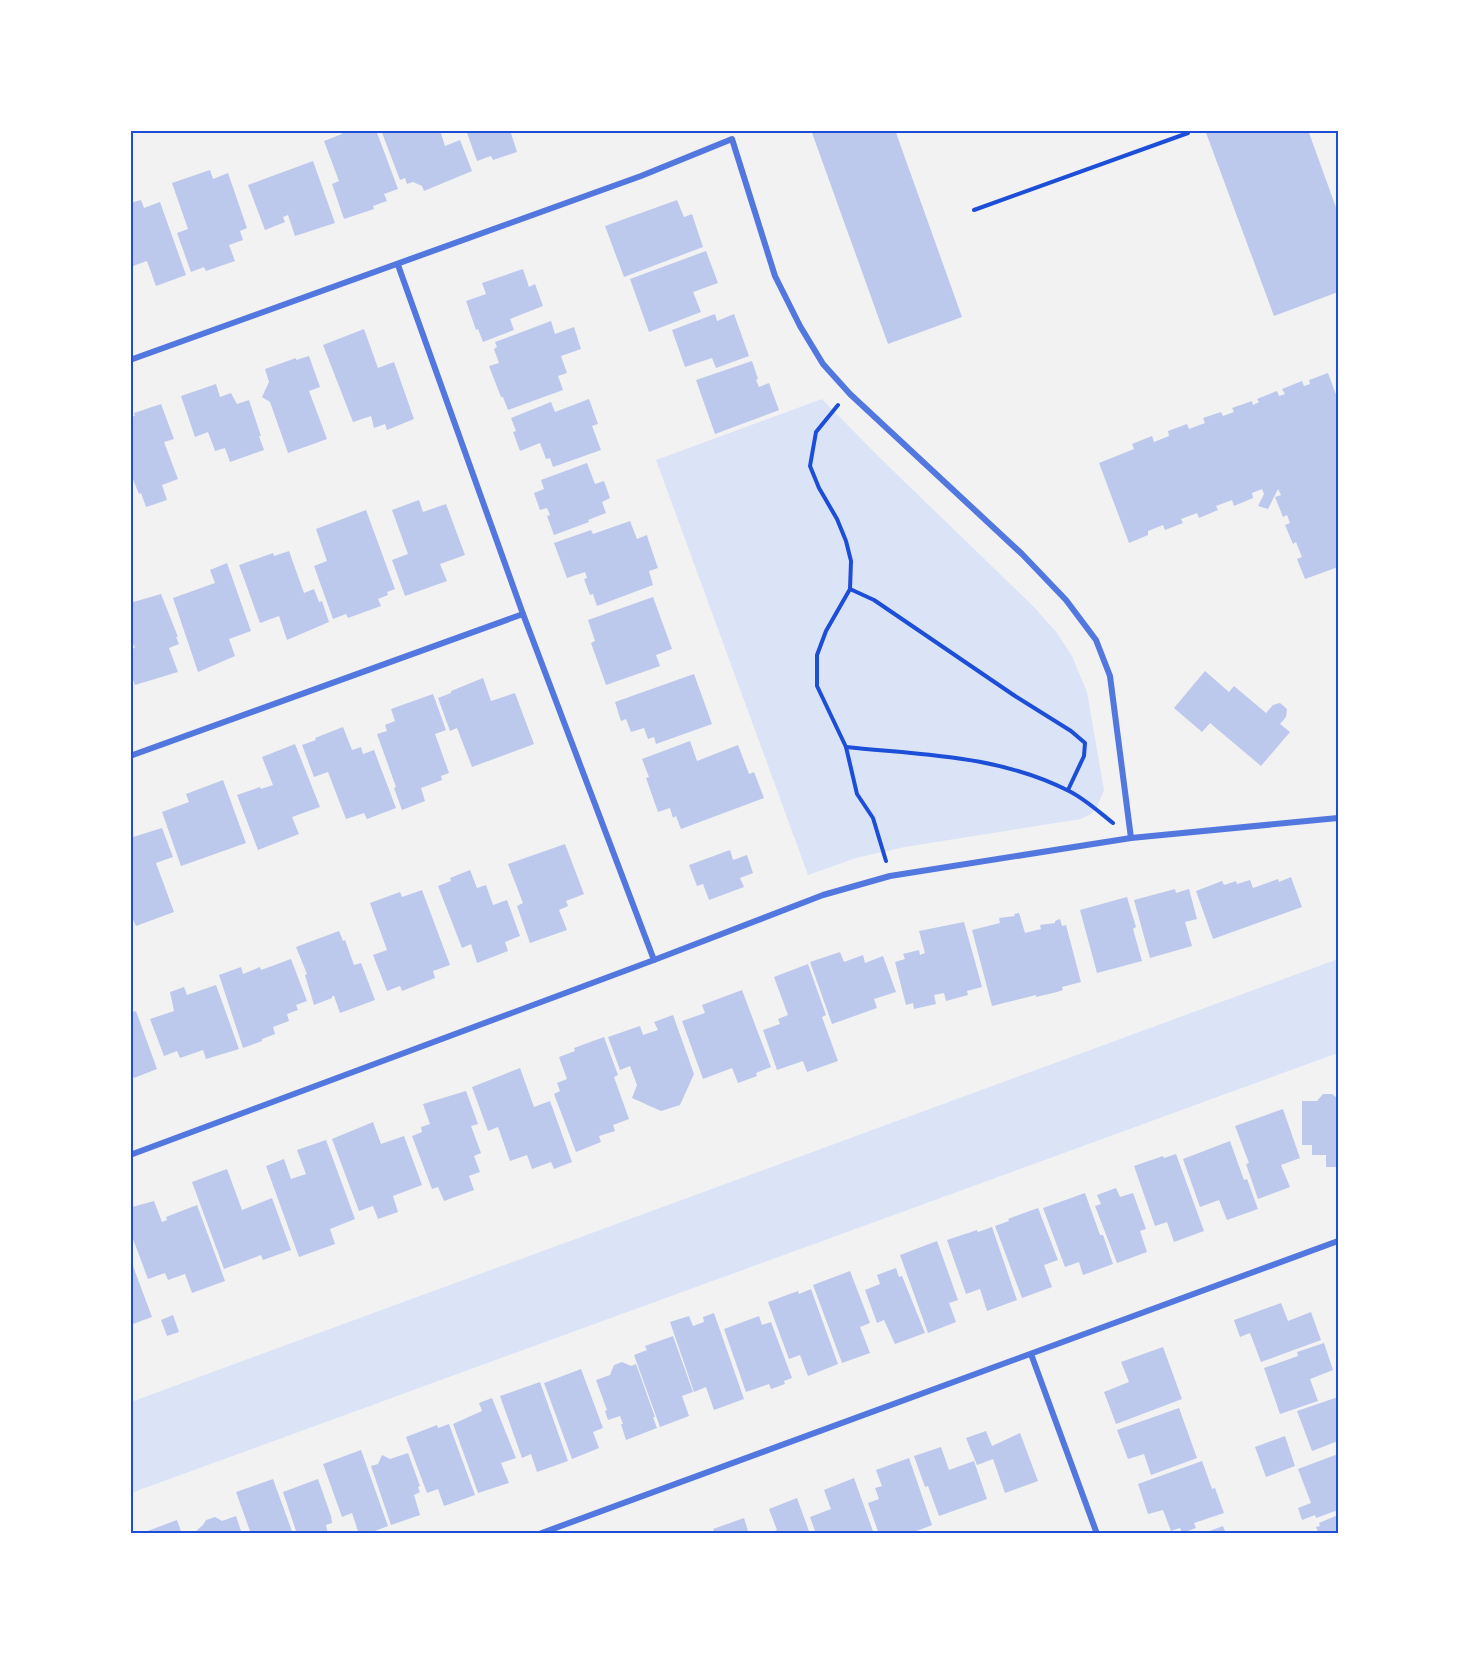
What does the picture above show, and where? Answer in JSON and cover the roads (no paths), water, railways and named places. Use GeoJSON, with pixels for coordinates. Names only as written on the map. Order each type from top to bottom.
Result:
{"type":"FeatureCollection","features":[{"type":"Feature","properties":{"kind":"street"},"geometry":{"type":"LineString","coordinates":[[130,360],[641,176],[732,139],[775,276],[800,326],[823,364],[850,394],[1022,554],[1066,600],[1096,640],[1110,676],[1131,838]]}},
{"type":"Feature","properties":{"kind":"street"},"geometry":{"type":"LineString","coordinates":[[398,265],[522,614],[654,960]]}},
{"type":"Feature","properties":{"kind":"street"},"geometry":{"type":"LineString","coordinates":[[130,756],[522,614]]}},
{"type":"Feature","properties":{"kind":"street"},"geometry":{"type":"LineString","coordinates":[[130,1155],[824,895],[890,876],[1131,838],[1338,818]]}},
{"type":"Feature","properties":{"kind":"street"},"geometry":{"type":"LineString","coordinates":[[539,1533],[1338,1241]]}},
{"type":"Feature","properties":{"kind":"street"},"geometry":{"type":"LineString","coordinates":[[1031,1354],[1097,1533]]}}]}
